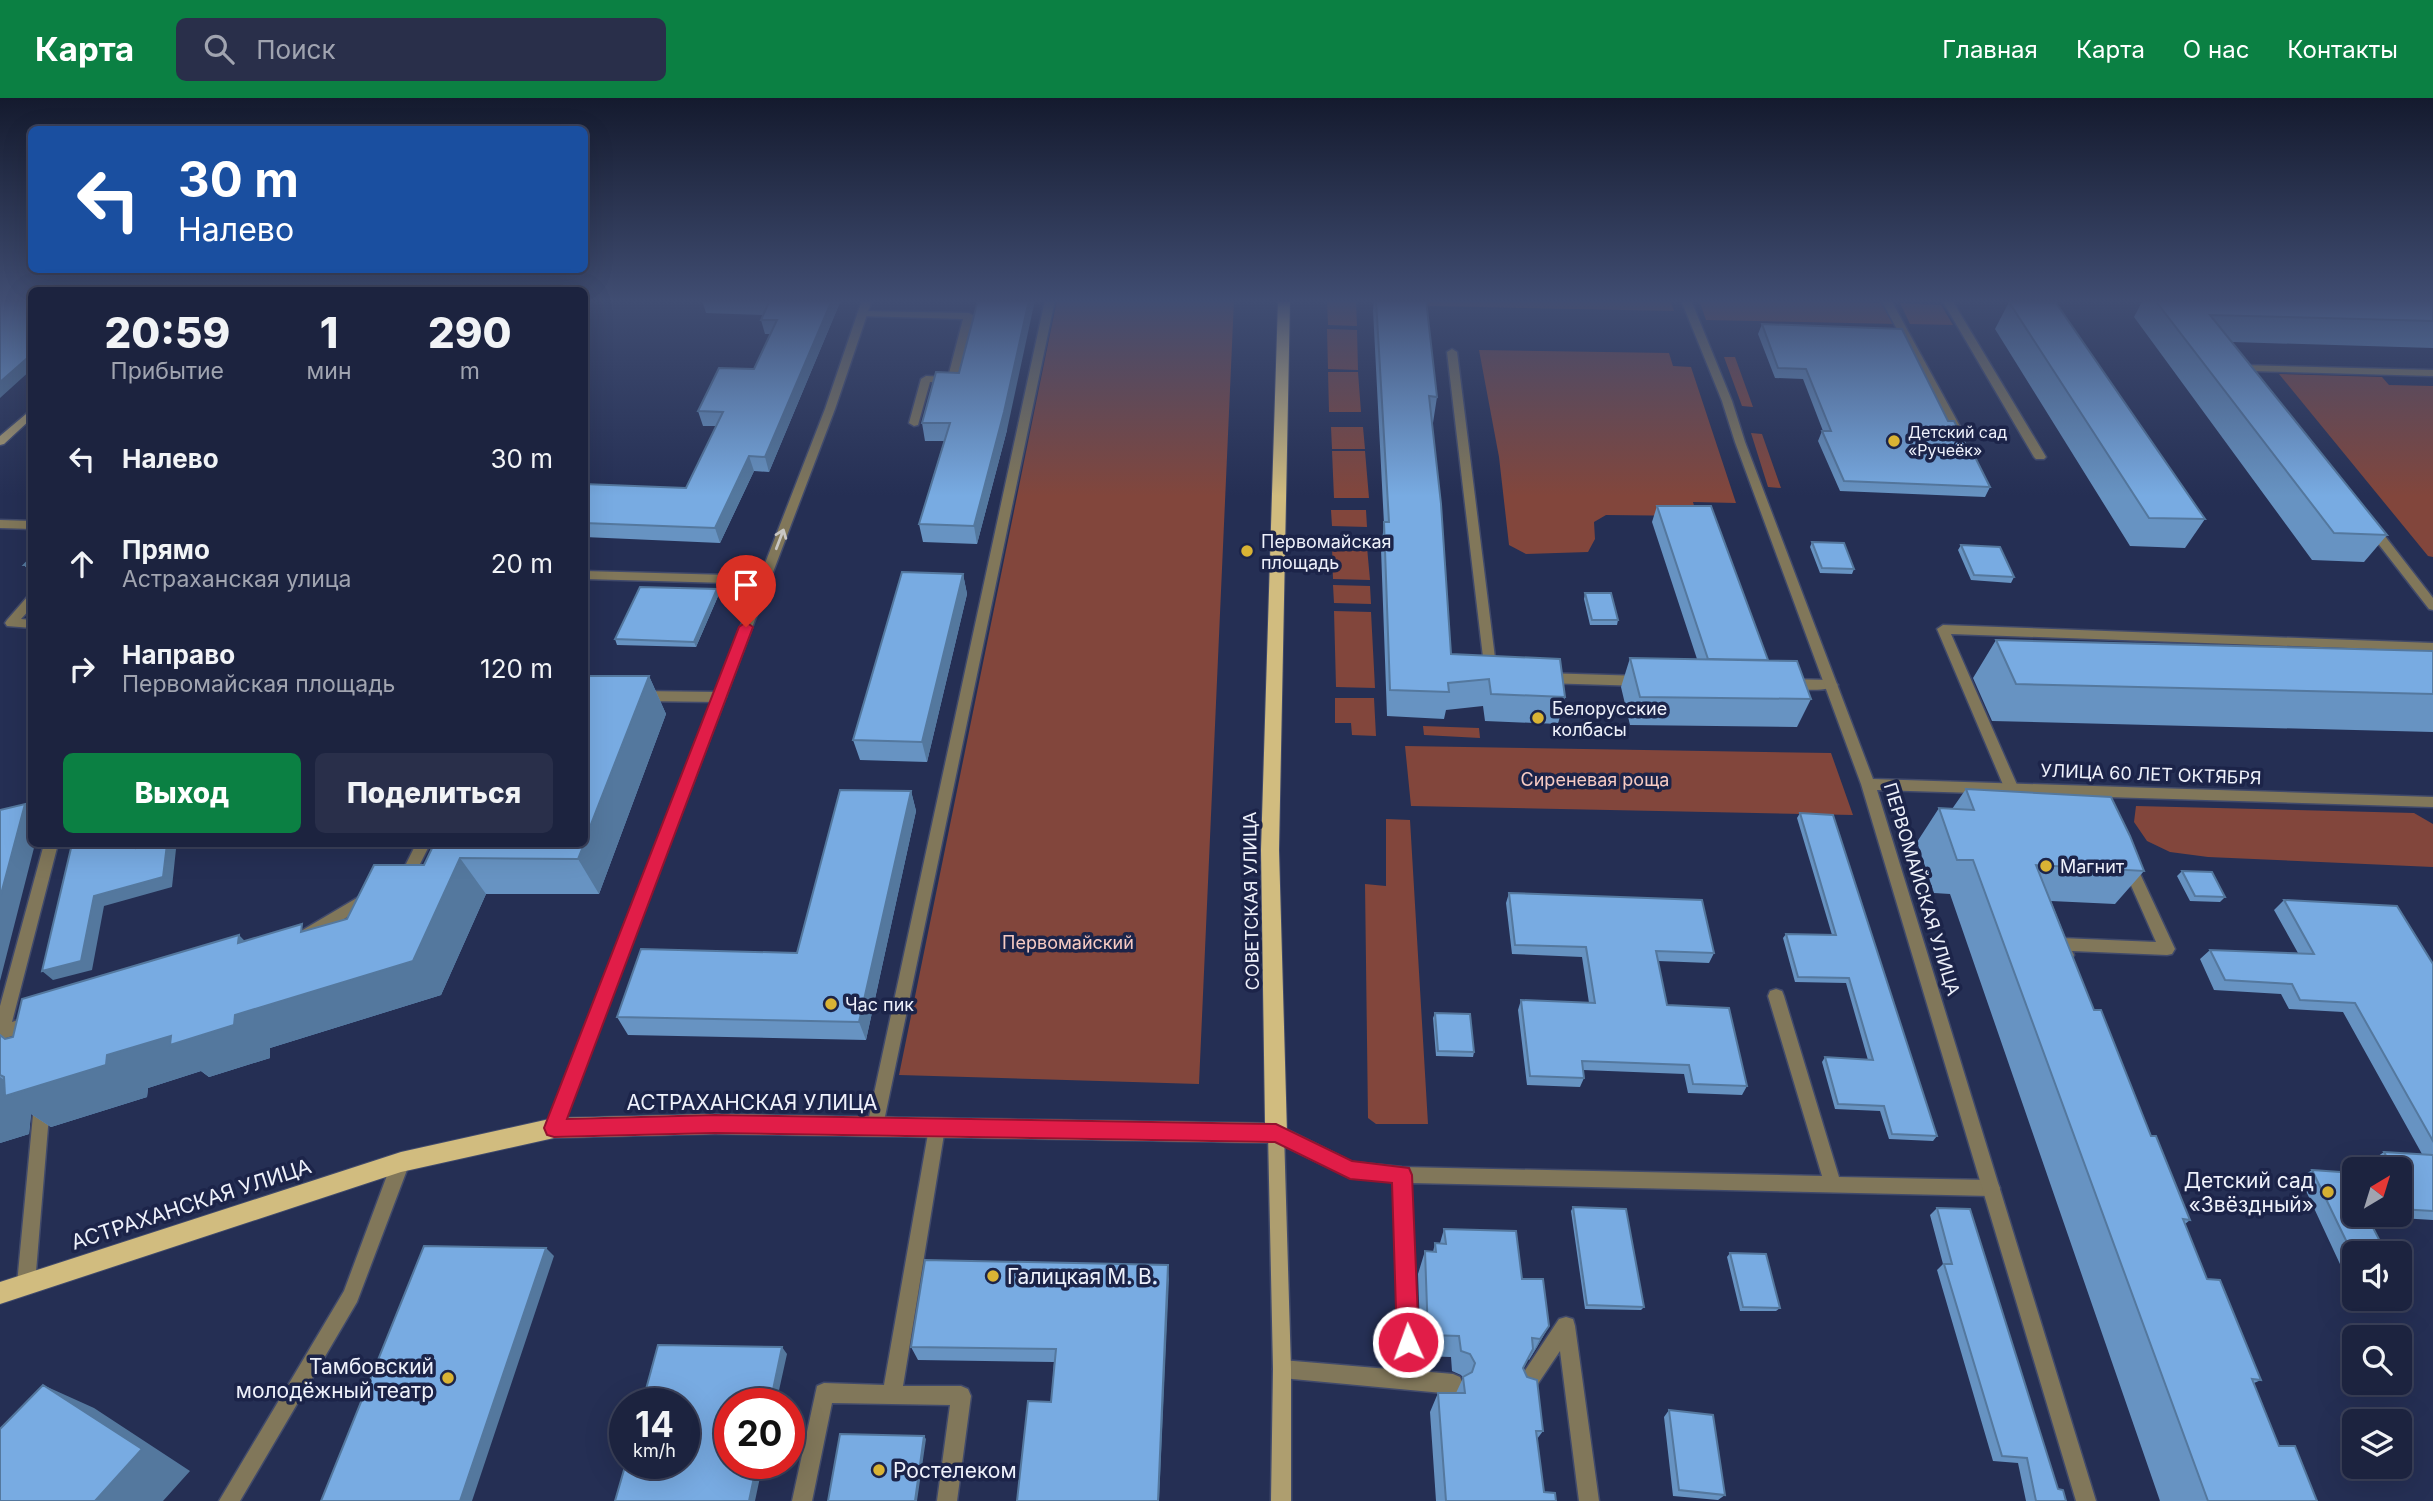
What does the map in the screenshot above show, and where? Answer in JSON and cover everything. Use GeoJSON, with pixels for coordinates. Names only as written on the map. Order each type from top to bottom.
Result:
{"type":"FeatureCollection","features":[{"type":"Feature","properties":{"kind":"main road","name":"СОВЕТСКАЯ УЛИЦА"},"geometry":{"type":"LineString","coordinates":[[1281,1501],[1282,1369],[1270,849],[1282,365]]}},
{"type":"Feature","properties":{"kind":"main road"},"geometry":{"type":"LineString","coordinates":[[0,442],[28,416]]}},
{"type":"Feature","properties":{"kind":"main road","name":"АСТРАХАНСКАЯ УЛИЦА"},"geometry":{"type":"LineString","coordinates":[[0,1293],[401,1162],[554,1128],[715,1124],[1276,1133]]}},
{"type":"Feature","properties":{"kind":"street"},"geometry":{"type":"LineString","coordinates":[[554,1128],[845,365]]}},
{"type":"Feature","properties":{"kind":"street"},"geometry":{"type":"LineString","coordinates":[[914,422],[926,379],[952,380],[956,365]]}},
{"type":"Feature","properties":{"kind":"street"},"geometry":{"type":"LineString","coordinates":[[875,1126],[1036,365]]}},
{"type":"Feature","properties":{"kind":"street"},"geometry":{"type":"LineString","coordinates":[[1454,365],[1492,677],[1505,677]]}},
{"type":"Feature","properties":{"kind":"street","name":"ПЕРВОМАЙСКАЯ УЛИЦА"},"geometry":{"type":"LineString","coordinates":[[1713,365],[1868,784],[2086,1501]]}},
{"type":"Feature","properties":{"kind":"street"},"geometry":{"type":"LineString","coordinates":[[1922,365],[1958,430]]}},
{"type":"Feature","properties":{"kind":"street"},"geometry":{"type":"LineString","coordinates":[[1986,365],[2040,457]]}},
{"type":"Feature","properties":{"kind":"street"},"geometry":{"type":"LineString","coordinates":[[2251,379],[2242,368],[2433,373]]}},
{"type":"Feature","properties":{"kind":"street"},"geometry":{"type":"LineString","coordinates":[[2364,518],[2433,606]]}},
{"type":"Feature","properties":{"kind":"street"},"geometry":{"type":"LineString","coordinates":[[0,524],[28,525]]}},
{"type":"Feature","properties":{"kind":"street"},"geometry":{"type":"LineString","coordinates":[[588,576],[764,580]]}},
{"type":"Feature","properties":{"kind":"street"},"geometry":{"type":"LineString","coordinates":[[28,604],[11,623],[28,624]]}},
{"type":"Feature","properties":{"kind":"street"},"geometry":{"type":"LineString","coordinates":[[2011,788],[1943,628],[2433,647]]}},
{"type":"Feature","properties":{"kind":"street"},"geometry":{"type":"LineString","coordinates":[[1533,678],[1655,681]]}},
{"type":"Feature","properties":{"kind":"street"},"geometry":{"type":"LineString","coordinates":[[1777,684],[1832,685]]}},
{"type":"Feature","properties":{"kind":"street"},"geometry":{"type":"LineString","coordinates":[[622,696],[719,697]]}},
{"type":"Feature","properties":{"kind":"street","name":"УЛИЦА 60 ЛЕТ ОКТЯБРЯ"},"geometry":{"type":"LineString","coordinates":[[1868,784],[2011,788],[2099,797],[2432,804]]}},
{"type":"Feature","properties":{"kind":"street"},"geometry":{"type":"LineString","coordinates":[[0,1032],[50,847]]}},
{"type":"Feature","properties":{"kind":"street"},"geometry":{"type":"LineString","coordinates":[[292,939],[305,935],[408,874],[422,847]]}},
{"type":"Feature","properties":{"kind":"street"},"geometry":{"type":"LineString","coordinates":[[2072,968],[2061,944],[2167,948],[2123,850]]}},
{"type":"Feature","properties":{"kind":"street"},"geometry":{"type":"LineString","coordinates":[[1776,996],[1833,1185]]}},
{"type":"Feature","properties":{"kind":"street"},"geometry":{"type":"LineString","coordinates":[[0,1032],[41,1020],[43,1030]]}},
{"type":"Feature","properties":{"kind":"street"},"geometry":{"type":"LineString","coordinates":[[26,1284],[41,1115]]}},
{"type":"Feature","properties":{"kind":"street"},"geometry":{"type":"LineString","coordinates":[[892,1395],[937,1128]]}},
{"type":"Feature","properties":{"kind":"street"},"geometry":{"type":"LineString","coordinates":[[1276,1133],[1350,1170],[1402,1175],[1991,1188]]}},
{"type":"Feature","properties":{"kind":"street"},"geometry":{"type":"LineString","coordinates":[[229,1501],[351,1296],[401,1162]]}},
{"type":"Feature","properties":{"kind":"street"},"geometry":{"type":"LineString","coordinates":[[1402,1175],[1410,1380]]}},
{"type":"Feature","properties":{"kind":"street"},"geometry":{"type":"LineString","coordinates":[[1524,1387],[1566,1326],[1589,1501]]}},
{"type":"Feature","properties":{"kind":"street"},"geometry":{"type":"LineString","coordinates":[[1282,1369],[1453,1384]]}},
{"type":"Feature","properties":{"kind":"street"},"geometry":{"type":"LineString","coordinates":[[802,1501],[824,1393],[961,1396],[947,1501]]}},
{"type":"Feature","properties":{"kind":"green space","name":"Первомайский"},"geometry":{"type":"Polygon","coordinates":[[[1044,365],[1231,365],[1199,1084],[899,1075],[1044,365]]]}},
{"type":"Feature","properties":{"kind":"green space"},"geometry":{"type":"Polygon","coordinates":[[[1328,365],[1358,365],[1358,370],[1328,369],[1328,365]]]}},
{"type":"Feature","properties":{"kind":"green space"},"geometry":{"type":"Polygon","coordinates":[[[1482,365],[1691,367],[1736,503],[1693,502],[1697,516],[1606,515],[1594,522],[1595,539],[1588,552],[1526,554],[1509,545],[1499,457],[1482,365]]]}},
{"type":"Feature","properties":{"kind":"green space"},"geometry":{"type":"Polygon","coordinates":[[[1727,365],[1738,365],[1753,407],[1742,406],[1727,365]]]}},
{"type":"Feature","properties":{"kind":"green space"},"geometry":{"type":"Polygon","coordinates":[[[1328,372],[1358,372],[1361,412],[1329,412],[1328,372]]]}},
{"type":"Feature","properties":{"kind":"green space"},"geometry":{"type":"Polygon","coordinates":[[[2279,374],[2382,377],[2389,385],[2433,386],[2433,557],[2428,556],[2279,374]]]}},
{"type":"Feature","properties":{"kind":"green space"},"geometry":{"type":"Polygon","coordinates":[[[1331,427],[1363,427],[1365,449],[1332,449],[1331,427]]]}},
{"type":"Feature","properties":{"kind":"green space"},"geometry":{"type":"Polygon","coordinates":[[[1751,433],[1762,434],[1781,488],[1768,487],[1751,433]]]}},
{"type":"Feature","properties":{"kind":"green space"},"geometry":{"type":"Polygon","coordinates":[[[1332,451],[1365,451],[1369,498],[1334,498],[1332,451]]]}},
{"type":"Feature","properties":{"kind":"green space"},"geometry":{"type":"Polygon","coordinates":[[[1331,510],[1366,510],[1367,527],[1332,526],[1331,510]]]}},
{"type":"Feature","properties":{"kind":"green space"},"geometry":{"type":"Polygon","coordinates":[[[1332,546],[1367,547],[1370,580],[1333,579],[1332,546]]]}},
{"type":"Feature","properties":{"kind":"green space"},"geometry":{"type":"Polygon","coordinates":[[[1333,585],[1370,586],[1371,604],[1334,603],[1333,585]]]}},
{"type":"Feature","properties":{"kind":"green space"},"geometry":{"type":"Polygon","coordinates":[[[1334,611],[1371,612],[1375,688],[1336,687],[1334,611]]]}},
{"type":"Feature","properties":{"kind":"green space"},"geometry":{"type":"Polygon","coordinates":[[[1335,698],[1374,698],[1376,736],[1352,735],[1351,723],[1335,723],[1335,698]]]}},
{"type":"Feature","properties":{"kind":"green space"},"geometry":{"type":"Polygon","coordinates":[[[1423,726],[1479,728],[1480,738],[1424,735],[1423,726]]]}},
{"type":"Feature","properties":{"kind":"green space","name":"Сиреневая роща"},"geometry":{"type":"Polygon","coordinates":[[[1405,746],[1831,753],[1853,815],[1411,806],[1405,746]]]}},
{"type":"Feature","properties":{"kind":"green space"},"geometry":{"type":"Polygon","coordinates":[[[2136,806],[2414,813],[2433,824],[2433,867],[2208,857],[2170,852],[2147,841],[2134,822],[2136,806]]]}},
{"type":"Feature","properties":{"kind":"green space"},"geometry":{"type":"Polygon","coordinates":[[[1386,819],[1410,820],[1428,1124],[1376,1124],[1368,1118],[1365,884],[1386,886],[1386,819]]]}},
{"type":"Feature","properties":{"kind":"building"},"geometry":{"type":"Polygon","coordinates":[[[0,365],[19,365],[0,382],[0,365]]]}},
{"type":"Feature","properties":{"kind":"building"},"geometry":{"type":"Polygon","coordinates":[[[756,365],[804,365],[765,457],[749,456],[715,528],[588,523],[588,484],[686,488],[723,412],[698,411],[719,368],[754,369],[756,365]]]}},
{"type":"Feature","properties":{"kind":"building"},"geometry":{"type":"Polygon","coordinates":[[[961,365],[1014,365],[974,526],[919,524],[950,423],[922,423],[936,372],[959,373],[961,365]]]}},
{"type":"Feature","properties":{"kind":"building"},"geometry":{"type":"Polygon","coordinates":[[[1380,365],[1433,365],[1437,397],[1429,396],[1441,504],[1451,654],[1560,659],[1565,697],[1491,694],[1489,679],[1448,683],[1449,692],[1390,690],[1384,522],[1389,522],[1380,365]]]}},
{"type":"Feature","properties":{"kind":"building"},"geometry":{"type":"Polygon","coordinates":[[[1777,365],[1920,365],[1948,421],[1954,421],[1990,487],[1844,481],[1822,431],[1831,431],[1806,369],[1778,368],[1777,365]]]}},
{"type":"Feature","properties":{"kind":"building"},"geometry":{"type":"Polygon","coordinates":[[[2050,365],[2099,365],[2205,519],[2149,518],[2050,365]]]}},
{"type":"Feature","properties":{"kind":"building"},"geometry":{"type":"Polygon","coordinates":[[[2205,365],[2251,365],[2387,535],[2334,533],[2205,365]]]}},
{"type":"Feature","properties":{"kind":"building"},"geometry":{"type":"Polygon","coordinates":[[[1657,506],[1711,506],[1768,660],[1708,659],[1657,506]]]}},
{"type":"Feature","properties":{"kind":"building"},"geometry":{"type":"Polygon","coordinates":[[[1812,542],[1844,543],[1854,569],[1822,568],[1812,542]]]}},
{"type":"Feature","properties":{"kind":"building"},"geometry":{"type":"Polygon","coordinates":[[[1961,545],[2000,547],[2014,577],[1974,575],[1961,545]]]}},
{"type":"Feature","properties":{"kind":"building"},"geometry":{"type":"Polygon","coordinates":[[[902,572],[963,574],[922,742],[853,740],[902,572]]]}},
{"type":"Feature","properties":{"kind":"building"},"geometry":{"type":"Polygon","coordinates":[[[640,587],[717,589],[694,642],[615,639],[640,587]]]}},
{"type":"Feature","properties":{"kind":"building"},"geometry":{"type":"Polygon","coordinates":[[[1585,593],[1611,593],[1618,620],[1592,620],[1585,593]]]}},
{"type":"Feature","properties":{"kind":"building"},"geometry":{"type":"Polygon","coordinates":[[[1996,640],[2433,651],[2433,694],[2016,684],[1996,640]]]}},
{"type":"Feature","properties":{"kind":"building"},"geometry":{"type":"Polygon","coordinates":[[[1630,658],[1797,661],[1811,699],[1640,697],[1630,658]]]}},
{"type":"Feature","properties":{"kind":"building"},"geometry":{"type":"Polygon","coordinates":[[[588,676],[649,676],[588,832],[588,676]]]}},
{"type":"Feature","properties":{"kind":"building"},"geometry":{"type":"Polygon","coordinates":[[[1966,789],[2111,797],[2144,871],[2036,865],[2094,1010],[2101,1010],[2151,1136],[2156,1136],[2190,1220],[2183,1219],[2207,1279],[2220,1280],[2261,1380],[2252,1379],[2279,1446],[2295,1446],[2317,1501],[2208,1501],[1973,860],[1957,860],[1939,808],[1974,810],[1966,789]]]}},
{"type":"Feature","properties":{"kind":"building"},"geometry":{"type":"Polygon","coordinates":[[[840,790],[911,791],[859,1022],[617,1017],[641,949],[797,953],[840,790]]]}},
{"type":"Feature","properties":{"kind":"building"},"geometry":{"type":"Polygon","coordinates":[[[25,804],[0,898],[0,810],[25,804]]]}},
{"type":"Feature","properties":{"kind":"building"},"geometry":{"type":"Polygon","coordinates":[[[1800,813],[1833,815],[1937,1136],[1892,1134],[1884,1106],[1838,1104],[1825,1057],[1873,1060],[1849,978],[1798,977],[1786,934],[1836,935],[1800,813]]]}},
{"type":"Feature","properties":{"kind":"building"},"geometry":{"type":"Polygon","coordinates":[[[71,847],[167,847],[163,877],[94,896],[81,961],[42,971],[71,847]]]}},
{"type":"Feature","properties":{"kind":"building"},"geometry":{"type":"Polygon","coordinates":[[[433,847],[583,847],[578,859],[460,858],[413,961],[235,1015],[234,1025],[170,1045],[171,1036],[107,1055],[106,1065],[5,1096],[4,1077],[0,1075],[0,1035],[5,1039],[13,1037],[22,999],[239,935],[238,943],[302,924],[301,932],[347,919],[374,865],[424,865],[433,847]]]}},
{"type":"Feature","properties":{"kind":"building"},"geometry":{"type":"Polygon","coordinates":[[[2182,871],[2212,872],[2225,897],[2195,896],[2182,871]]]}},
{"type":"Feature","properties":{"kind":"building"},"geometry":{"type":"Polygon","coordinates":[[[1509,893],[1702,900],[1714,953],[1656,951],[1667,1005],[1729,1008],[1747,1086],[1693,1084],[1689,1065],[1582,1061],[1584,1078],[1530,1076],[1521,1000],[1595,1003],[1586,947],[1515,945],[1509,893]]]}},
{"type":"Feature","properties":{"kind":"building"},"geometry":{"type":"Polygon","coordinates":[[[2284,900],[2397,906],[2433,964],[2433,1141],[2355,1003],[2300,1000],[2292,984],[2225,980],[2210,950],[2314,954],[2284,900]]]}},
{"type":"Feature","properties":{"kind":"building"},"geometry":{"type":"Polygon","coordinates":[[[1435,1013],[1470,1014],[1474,1052],[1438,1051],[1435,1013]]]}},
{"type":"Feature","properties":{"kind":"building"},"geometry":{"type":"Polygon","coordinates":[[[2384,1152],[2433,1155],[2433,1211],[2412,1210],[2412,1157],[2387,1157],[2384,1152]]]}},
{"type":"Feature","properties":{"kind":"building"},"geometry":{"type":"Polygon","coordinates":[[[2312,1170],[2342,1172],[2342,1227],[2373,1227],[2380,1241],[2346,1241],[2312,1170]]]}},
{"type":"Feature","properties":{"kind":"building"},"geometry":{"type":"Polygon","coordinates":[[[1573,1207],[1626,1209],[1644,1307],[1587,1305],[1573,1207]]]}},
{"type":"Feature","properties":{"kind":"building"},"geometry":{"type":"Polygon","coordinates":[[[1937,1208],[1970,1209],[2058,1489],[2063,1490],[2066,1501],[2036,1501],[2027,1458],[2002,1456],[1944,1264],[1952,1264],[1937,1208]]]}},
{"type":"Feature","properties":{"kind":"building"},"geometry":{"type":"Polygon","coordinates":[[[1444,1229],[1516,1231],[1522,1279],[1543,1279],[1549,1326],[1540,1339],[1532,1338],[1533,1349],[1523,1368],[1527,1377],[1537,1380],[1543,1431],[1536,1431],[1544,1492],[1555,1493],[1556,1501],[1446,1501],[1438,1393],[1465,1393],[1463,1377],[1472,1372],[1475,1363],[1470,1354],[1461,1351],[1459,1336],[1428,1335],[1425,1251],[1436,1252],[1435,1243],[1446,1244],[1444,1229]]]}},
{"type":"Feature","properties":{"kind":"building","name":"Тамбовский молодёжный театр"},"geometry":{"type":"Polygon","coordinates":[[[424,1246],[546,1248],[460,1501],[321,1501],[424,1246]]]}},
{"type":"Feature","properties":{"kind":"building"},"geometry":{"type":"Polygon","coordinates":[[[1730,1253],[1766,1254],[1780,1308],[1743,1307],[1730,1253]]]}},
{"type":"Feature","properties":{"kind":"building"},"geometry":{"type":"Polygon","coordinates":[[[925,1260],[1168,1265],[1158,1501],[1017,1501],[1028,1401],[1051,1402],[1056,1349],[911,1347],[925,1260]]]}},
{"type":"Feature","properties":{"kind":"building"},"geometry":{"type":"Polygon","coordinates":[[[658,1345],[782,1347],[773,1388],[714,1388],[714,1479],[754,1479],[749,1501],[615,1501],[621,1479],[700,1479],[700,1388],[646,1388],[658,1345]]]}},
{"type":"Feature","properties":{"kind":"building"},"geometry":{"type":"Polygon","coordinates":[[[43,1385],[142,1449],[95,1501],[0,1501],[0,1429],[43,1385]]]}},
{"type":"Feature","properties":{"kind":"building"},"geometry":{"type":"Polygon","coordinates":[[[1669,1410],[1713,1415],[1725,1495],[1679,1490],[1669,1410]]]}},
{"type":"Feature","properties":{"kind":"building","name":"Ростелеком"},"geometry":{"type":"Polygon","coordinates":[[[840,1434],[924,1436],[915,1501],[828,1501],[840,1434]]]}},
{"type":"Feature","properties":{"kind":"place","name":"Детский сад «Ручеёк»"},"geometry":{"type":"Point","coordinates":[1894,441]}},
{"type":"Feature","properties":{"kind":"place","name":"Первомайская площадь"},"geometry":{"type":"Point","coordinates":[1247,551]}},
{"type":"Feature","properties":{"kind":"place","name":"Белорусские колбасы"},"geometry":{"type":"Point","coordinates":[1538,718]}},
{"type":"Feature","properties":{"kind":"place","name":"Магнит"},"geometry":{"type":"Point","coordinates":[2046,866]}},
{"type":"Feature","properties":{"kind":"place","name":"Час пик"},"geometry":{"type":"Point","coordinates":[831,1004]}},
{"type":"Feature","properties":{"kind":"place","name":"Детский сад «Звёздный»"},"geometry":{"type":"Point","coordinates":[2328,1192]}},
{"type":"Feature","properties":{"kind":"place","name":"Галицкая М. В."},"geometry":{"type":"Point","coordinates":[993,1276]}},
{"type":"Feature","properties":{"kind":"place","name":"Тамбовский молодёжный театр"},"geometry":{"type":"Point","coordinates":[448,1378]}},
{"type":"Feature","properties":{"kind":"place","name":"Ростелеком"},"geometry":{"type":"Point","coordinates":[879,1470]}},
{"type":"Feature","properties":{"kind":"route"},"geometry":{"type":"LineString","coordinates":[[746,627],[554,1128],[715,1124],[1276,1133],[1350,1170],[1402,1175],[1408,1342]]}}]}
